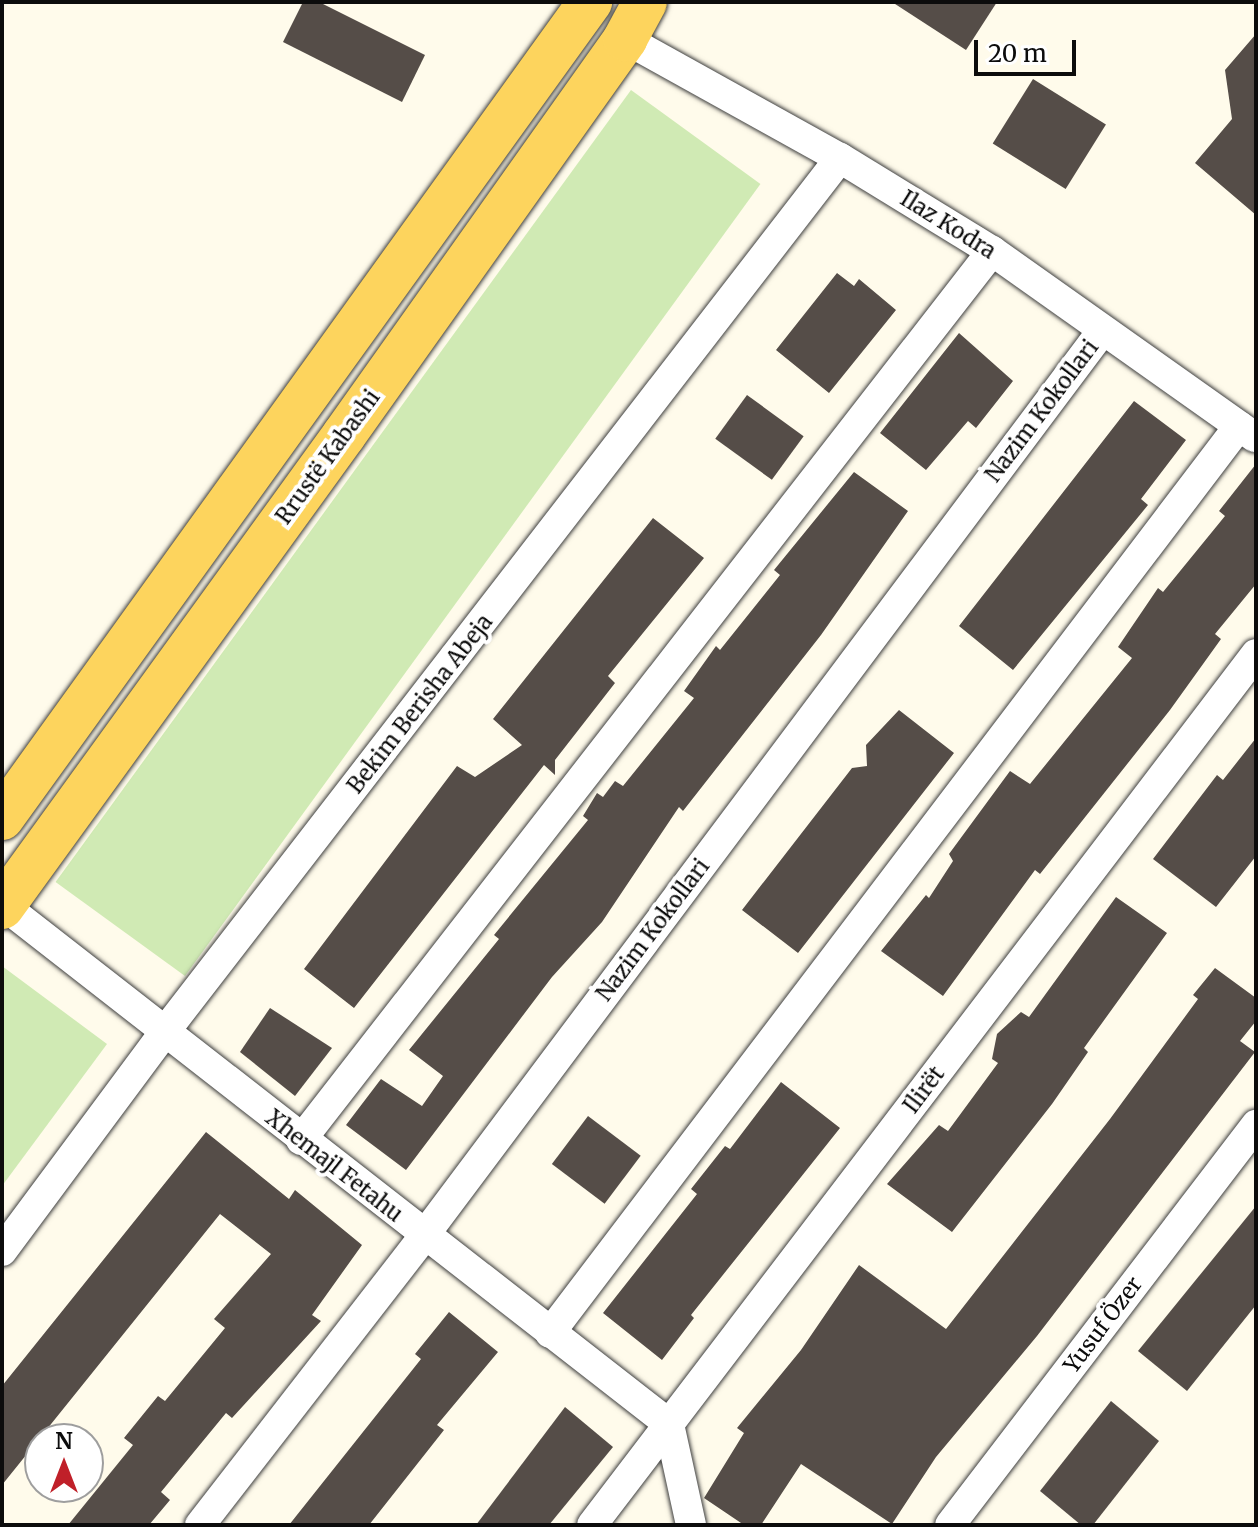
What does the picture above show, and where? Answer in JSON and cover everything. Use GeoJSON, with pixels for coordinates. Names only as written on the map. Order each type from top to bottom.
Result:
{"type":"FeatureCollection","features":[{"type":"Feature","properties":{"kind":"main road"},"geometry":{"type":"LineString","coordinates":[[2,818],[590,2]]}},
{"type":"Feature","properties":{"kind":"main road","name":"Rrustë Kabashi"},"geometry":{"type":"LineString","coordinates":[[3,905],[635,20]]}},
{"type":"Feature","properties":{"kind":"street","name":"Ilaz Kodra"},"geometry":{"type":"LineString","coordinates":[[635,20],[840,158],[992,251],[1248,431]]}},
{"type":"Feature","properties":{"kind":"street","name":"Bekim Berisha Abeja"},"geometry":{"type":"LineString","coordinates":[[2,1251],[163,1034],[840,158]]}},
{"type":"Feature","properties":{"kind":"street"},"geometry":{"type":"LineString","coordinates":[[301,1140],[992,251]]}},
{"type":"Feature","properties":{"kind":"street","name":"Nazim Kokollari"},"geometry":{"type":"LineString","coordinates":[[200,1525],[423,1237],[1102,331]]}},
{"type":"Feature","properties":{"kind":"street"},"geometry":{"type":"LineString","coordinates":[[550,1333],[1248,431]]}},
{"type":"Feature","properties":{"kind":"street","name":"Ilirët"},"geometry":{"type":"LineString","coordinates":[[592,1525],[1256,654]]}},
{"type":"Feature","properties":{"kind":"street","name":"Xhemajl Fetahu"},"geometry":{"type":"LineString","coordinates":[[3,905],[423,1237],[669,1424]]}},
{"type":"Feature","properties":{"kind":"street","name":"Yusuf Özer"},"geometry":{"type":"LineString","coordinates":[[950,1525],[1256,1125]]}},
{"type":"Feature","properties":{"kind":"street"},"geometry":{"type":"LineString","coordinates":[[669,1424],[691,1525]]}},
{"type":"Feature","properties":{"kind":"green space"},"geometry":{"type":"Polygon","coordinates":[[[631,90],[760,184],[185,976],[56,882],[631,90]]]}},
{"type":"Feature","properties":{"kind":"green space"},"geometry":{"type":"Polygon","coordinates":[[[2,966],[107,1044],[2,1186],[2,966]]]}},
{"type":"Feature","properties":{"kind":"building"},"geometry":{"type":"Polygon","coordinates":[[[303,2],[319,2],[425,55],[402,102],[283,42],[303,2]]]}},
{"type":"Feature","properties":{"kind":"building"},"geometry":{"type":"Polygon","coordinates":[[[892,2],[997,2],[966,50],[892,2]]]}},
{"type":"Feature","properties":{"kind":"building"},"geometry":{"type":"Polygon","coordinates":[[[1256,34],[1256,215],[1195,163],[1232,119],[1225,70],[1256,34]]]}},
{"type":"Feature","properties":{"kind":"building"},"geometry":{"type":"Polygon","coordinates":[[[1033,79],[1106,125],[1066,189],[993,143],[1033,79]]]}},
{"type":"Feature","properties":{"kind":"building"},"geometry":{"type":"Polygon","coordinates":[[[837,273],[854,286],[859,279],[896,310],[829,393],[776,350],[837,273]]]}},
{"type":"Feature","properties":{"kind":"building"},"geometry":{"type":"Polygon","coordinates":[[[959,333],[1013,381],[976,428],[968,421],[926,470],[880,433],[959,333]]]}},
{"type":"Feature","properties":{"kind":"building"},"geometry":{"type":"Polygon","coordinates":[[[747,395],[804,436],[772,480],[715,439],[747,395]]]}},
{"type":"Feature","properties":{"kind":"building"},"geometry":{"type":"Polygon","coordinates":[[[1134,401],[1186,440],[1141,499],[1148,505],[1013,670],[959,626],[1134,401]]]}},
{"type":"Feature","properties":{"kind":"building"},"geometry":{"type":"Polygon","coordinates":[[[1256,464],[1256,584],[1215,634],[1221,639],[1170,710],[1040,874],[1035,870],[943,996],[881,951],[926,895],[929,898],[953,861],[949,854],[1010,771],[1030,784],[1132,658],[1118,647],[1158,588],[1163,592],[1225,516],[1219,511],[1256,464]]]}},
{"type":"Feature","properties":{"kind":"building"},"geometry":{"type":"Polygon","coordinates":[[[854,472],[908,511],[821,635],[683,811],[679,807],[602,922],[552,977],[406,1170],[346,1125],[381,1079],[422,1106],[443,1076],[409,1050],[499,939],[494,935],[588,820],[583,816],[597,793],[603,797],[615,781],[623,786],[694,698],[684,691],[716,646],[720,650],[780,575],[774,570],[854,472]]]}},
{"type":"Feature","properties":{"kind":"building"},"geometry":{"type":"Polygon","coordinates":[[[653,518],[704,558],[608,676],[615,683],[555,760],[555,775],[544,765],[354,1008],[304,969],[457,766],[475,777],[522,745],[493,719],[653,518]]]}},
{"type":"Feature","properties":{"kind":"building"},"geometry":{"type":"Polygon","coordinates":[[[899,710],[954,753],[798,953],[742,910],[852,768],[867,766],[866,745],[899,710]]]}},
{"type":"Feature","properties":{"kind":"building"},"geometry":{"type":"Polygon","coordinates":[[[1256,738],[1256,856],[1216,907],[1153,859],[1217,775],[1223,780],[1256,738]]]}},
{"type":"Feature","properties":{"kind":"building"},"geometry":{"type":"Polygon","coordinates":[[[1116,897],[1167,933],[1084,1048],[1088,1052],[1052,1104],[952,1232],[887,1184],[939,1125],[948,1131],[998,1063],[992,1059],[997,1034],[1021,1012],[1029,1017],[1116,897]]]}},
{"type":"Feature","properties":{"kind":"building"},"geometry":{"type":"Polygon","coordinates":[[[1215,968],[1256,998],[1256,1021],[1240,1041],[1255,1052],[1037,1336],[936,1457],[892,1524],[801,1464],[761,1525],[744,1525],[704,1498],[744,1433],[737,1428],[801,1350],[859,1265],[946,1329],[1110,1119],[1198,999],[1193,995],[1215,968]]]}},
{"type":"Feature","properties":{"kind":"building"},"geometry":{"type":"Polygon","coordinates":[[[270,1008],[332,1048],[295,1096],[240,1052],[270,1008]]]}},
{"type":"Feature","properties":{"kind":"building"},"geometry":{"type":"Polygon","coordinates":[[[781,1082],[840,1128],[691,1315],[694,1318],[662,1360],[603,1313],[697,1194],[691,1189],[725,1146],[730,1149],[781,1082]]]}},
{"type":"Feature","properties":{"kind":"building"},"geometry":{"type":"Polygon","coordinates":[[[588,1116],[641,1156],[605,1204],[552,1164],[588,1116]]]}},
{"type":"Feature","properties":{"kind":"building"},"geometry":{"type":"Polygon","coordinates":[[[206,1132],[289,1199],[295,1190],[362,1245],[312,1315],[321,1321],[232,1418],[226,1413],[161,1492],[170,1500],[149,1525],[68,1525],[86,1503],[104,1503],[104,1481],[133,1445],[124,1438],[158,1396],[165,1401],[225,1328],[214,1319],[271,1254],[220,1214],[52,1423],[24,1423],[24,1458],[2,1485],[2,1386],[206,1132]]]}},
{"type":"Feature","properties":{"kind":"building"},"geometry":{"type":"Polygon","coordinates":[[[1256,1206],[1256,1305],[1187,1391],[1138,1351],[1256,1206]]]}},
{"type":"Feature","properties":{"kind":"building"},"geometry":{"type":"Polygon","coordinates":[[[449,1312],[498,1352],[437,1425],[444,1430],[369,1525],[289,1525],[421,1359],[415,1354],[449,1312]]]}},
{"type":"Feature","properties":{"kind":"building"},"geometry":{"type":"Polygon","coordinates":[[[1111,1401],[1159,1441],[1093,1525],[1081,1525],[1040,1491],[1111,1401]]]}},
{"type":"Feature","properties":{"kind":"building"},"geometry":{"type":"Polygon","coordinates":[[[565,1407],[613,1447],[549,1525],[476,1525],[565,1407]]]}}]}
